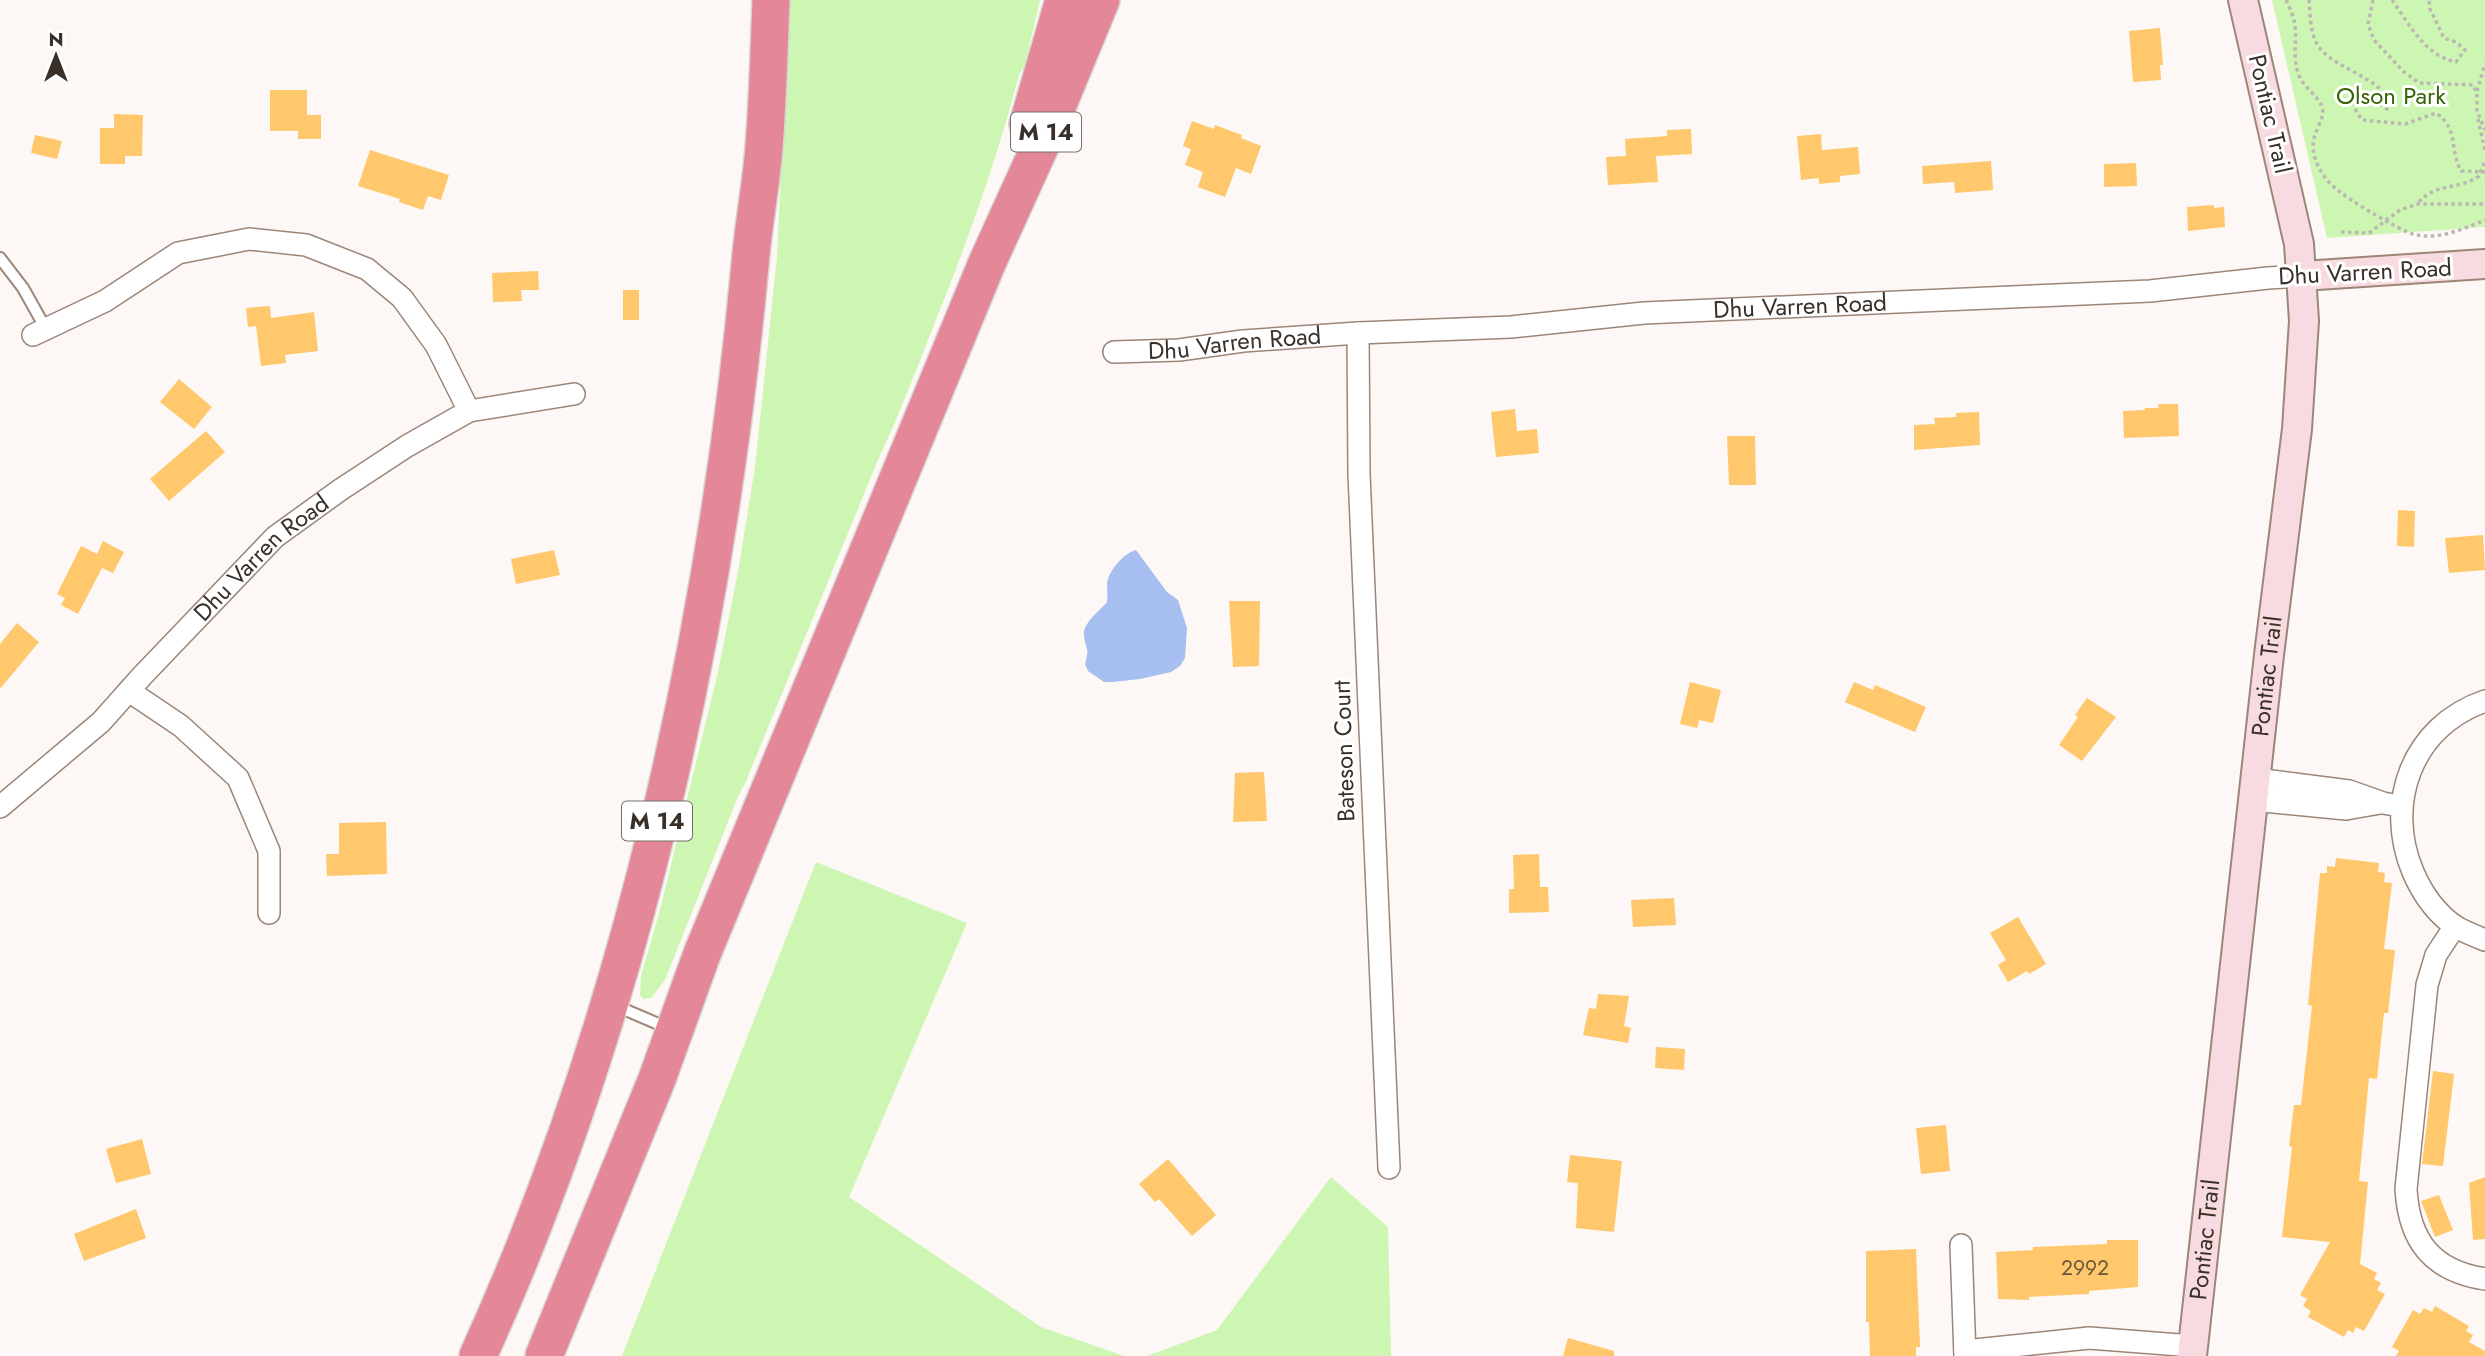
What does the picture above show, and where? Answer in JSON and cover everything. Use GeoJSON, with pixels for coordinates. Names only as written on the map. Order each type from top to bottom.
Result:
{"type":"FeatureCollection","features":[{"type":"Feature","properties":{"kind":"highway"},"geometry":{"type":"LineString","coordinates":[[745,0],[745,148],[750,264]]}},
{"type":"Feature","properties":{"kind":"highway","name":"M 14"},"geometry":{"type":"LineString","coordinates":[[478,1356],[509,1288],[555,1165],[628,936],[667,783],[696,643],[724,482],[745,334],[750,264],[764,148],[771,0]]}},
{"type":"Feature","properties":{"kind":"highway"},"geometry":{"type":"LineString","coordinates":[[986,263],[1064,0]]}},
{"type":"Feature","properties":{"kind":"highway","name":"M 14"},"geometry":{"type":"LineString","coordinates":[[544,1356],[657,1079],[702,954],[986,263],[1047,131],[1101,0]]}},
{"type":"Feature","properties":{"kind":"main road","name":"Pontiac Trail"},"geometry":{"type":"LineString","coordinates":[[2192,1351],[2298,417],[2304,321],[2299,244],[2243,0]]}},
{"type":"Feature","properties":{"kind":"main road","name":"Dhu Varren Road"},"geometry":{"type":"LineString","coordinates":[[2302,276],[2485,264]]}},
{"type":"Feature","properties":{"kind":"street"},"geometry":{"type":"LineString","coordinates":[[39,332],[105,301],[178,253],[249,239],[306,245],[368,269],[402,298],[436,345],[469,411]]}},
{"type":"Feature","properties":{"kind":"street","name":"Dhu Varren Road"},"geometry":{"type":"LineString","coordinates":[[1114,352],[1179,350],[1243,341],[1358,332],[1511,327],[1644,313],[2150,291],[2302,276]]}},
{"type":"Feature","properties":{"kind":"street","name":"Bateson Court"},"geometry":{"type":"LineString","coordinates":[[1358,332],[1359,474],[1389,1168]]}},
{"type":"Feature","properties":{"kind":"street","name":"Dhu Varren Road"},"geometry":{"type":"LineString","coordinates":[[0,807],[101,722],[275,537],[340,490],[407,446],[469,411],[574,394]]}},
{"type":"Feature","properties":{"kind":"street"},"geometry":{"type":"LineString","coordinates":[[129,691],[181,726],[237,778],[269,851],[269,913]]}},
{"type":"Feature","properties":{"kind":"street"},"geometry":{"type":"LineString","coordinates":[[2485,701],[2455,715],[2436,730],[2421,748],[2392,804],[2417,883],[2430,902],[2455,926],[2485,940]]}},
{"type":"Feature","properties":{"kind":"street"},"geometry":{"type":"LineString","coordinates":[[2255,790],[2349,791],[2392,804]]}},
{"type":"Feature","properties":{"kind":"street"},"geometry":{"type":"LineString","coordinates":[[2455,926],[2436,955],[2427,985],[2406,1189],[2407,1207],[2420,1243],[2432,1258],[2466,1276],[2485,1279]]}},
{"type":"Feature","properties":{"kind":"street"},"geometry":{"type":"LineString","coordinates":[[1961,1244],[1965,1354],[2081,1338],[2115,1338],[2192,1351]]}},
{"type":"Feature","properties":{"kind":"lane"},"geometry":{"type":"LineString","coordinates":[[0,258],[23,288],[39,332]]}},
{"type":"Feature","properties":{"kind":"lane"},"geometry":{"type":"LineString","coordinates":[[608,1003],[674,1031]]}},
{"type":"Feature","properties":{"kind":"path"},"geometry":{"type":"LineString","coordinates":[[2286,0],[2294,21],[2297,71],[2303,85],[2322,106],[2323,114],[2312,141],[2319,168],[2335,189],[2385,221],[2414,235],[2454,233],[2485,220]]}},
{"type":"Feature","properties":{"kind":"path"},"geometry":{"type":"LineString","coordinates":[[2309,0],[2317,44],[2331,58],[2382,89],[2391,101],[2387,109],[2364,95],[2356,97],[2354,107],[2362,120],[2405,124],[2436,113],[2448,121],[2454,158],[2460,171],[2483,172]]}},
{"type":"Feature","properties":{"kind":"path"},"geometry":{"type":"LineString","coordinates":[[2373,0],[2368,24],[2374,40],[2403,71],[2420,83],[2473,85],[2477,93]]}},
{"type":"Feature","properties":{"kind":"path"},"geometry":{"type":"LineString","coordinates":[[2392,0],[2432,52],[2456,62],[2465,50],[2456,42],[2444,38],[2430,9],[2429,0]]}},
{"type":"Feature","properties":{"kind":"path"},"geometry":{"type":"LineString","coordinates":[[2485,64],[2477,93],[2477,111],[2485,151]]}},
{"type":"Feature","properties":{"kind":"path"},"geometry":{"type":"LineString","coordinates":[[2477,111],[2485,130]]}},
{"type":"Feature","properties":{"kind":"path"},"geometry":{"type":"LineString","coordinates":[[2418,204],[2436,189],[2460,187],[2479,176],[2483,172],[2485,160]]}},
{"type":"Feature","properties":{"kind":"path"},"geometry":{"type":"LineString","coordinates":[[2341,232],[2369,233],[2400,210],[2418,204],[2485,204]]}},
{"type":"Feature","properties":{"kind":"green space"},"geometry":{"type":"Polygon","coordinates":[[[789,0],[1040,0],[1025,64],[1019,75],[981,200],[915,374],[737,799],[665,980],[651,998],[643,999],[640,995],[641,976],[660,910],[718,672],[755,467],[777,257],[789,0]]]}},
{"type":"Feature","properties":{"kind":"green space","name":"Olson Park"},"geometry":{"type":"Polygon","coordinates":[[[2272,0],[2485,0],[2485,227],[2327,238],[2272,0]]]}},
{"type":"Feature","properties":{"kind":"green space"},"geometry":{"type":"Polygon","coordinates":[[[816,862],[967,923],[849,1197],[1041,1327],[1124,1356],[622,1356],[816,862]]]}},
{"type":"Feature","properties":{"kind":"green space"},"geometry":{"type":"Polygon","coordinates":[[[1331,1177],[1388,1227],[1391,1356],[1147,1356],[1217,1330],[1331,1177]]]}},
{"type":"Feature","properties":{"kind":"water"},"geometry":{"type":"Polygon","coordinates":[[[1136,550],[1167,592],[1178,600],[1187,628],[1185,658],[1180,666],[1171,672],[1140,679],[1104,682],[1088,671],[1085,664],[1087,652],[1084,631],[1107,602],[1107,584],[1113,568],[1136,550]]]}},
{"type":"Feature","properties":{"kind":"building"},"geometry":{"type":"Polygon","coordinates":[[[2160,28],[2163,65],[2160,65],[2161,80],[2133,82],[2129,31],[2160,28]]]}},
{"type":"Feature","properties":{"kind":"building"},"geometry":{"type":"Polygon","coordinates":[[[270,90],[307,90],[307,115],[321,115],[321,139],[298,139],[298,131],[270,131],[270,90]]]}},
{"type":"Feature","properties":{"kind":"building"},"geometry":{"type":"Polygon","coordinates":[[[114,114],[143,115],[142,156],[125,156],[125,164],[100,164],[100,128],[114,128],[114,114]]]}},
{"type":"Feature","properties":{"kind":"building"},"geometry":{"type":"Polygon","coordinates":[[[1192,121],[1214,129],[1215,125],[1242,135],[1241,138],[1261,146],[1251,174],[1236,168],[1225,197],[1198,187],[1203,172],[1185,165],[1191,149],[1183,146],[1192,121]]]}},
{"type":"Feature","properties":{"kind":"building"},"geometry":{"type":"Polygon","coordinates":[[[1691,129],[1692,154],[1656,156],[1658,182],[1608,185],[1606,157],[1626,156],[1625,139],[1667,136],[1667,130],[1691,129]]]}},
{"type":"Feature","properties":{"kind":"building"},"geometry":{"type":"Polygon","coordinates":[[[1821,134],[1822,150],[1858,147],[1860,174],[1840,176],[1840,182],[1819,184],[1819,178],[1801,180],[1797,136],[1821,134]]]}},
{"type":"Feature","properties":{"kind":"building"},"geometry":{"type":"Polygon","coordinates":[[[35,135],[62,141],[57,159],[31,153],[35,135]]]}},
{"type":"Feature","properties":{"kind":"building"},"geometry":{"type":"Polygon","coordinates":[[[370,150],[449,175],[441,200],[428,196],[423,210],[399,202],[400,199],[358,186],[370,150]]]}},
{"type":"Feature","properties":{"kind":"building"},"geometry":{"type":"Polygon","coordinates":[[[1991,161],[1993,190],[1955,193],[1954,182],[1923,184],[1922,166],[1991,161]]]}},
{"type":"Feature","properties":{"kind":"building"},"geometry":{"type":"Polygon","coordinates":[[[2136,163],[2137,186],[2104,187],[2104,164],[2136,163]]]}},
{"type":"Feature","properties":{"kind":"building"},"geometry":{"type":"Polygon","coordinates":[[[2214,205],[2214,208],[2224,207],[2225,227],[2188,231],[2187,207],[2214,205]]]}},
{"type":"Feature","properties":{"kind":"building"},"geometry":{"type":"Polygon","coordinates":[[[538,271],[539,290],[521,290],[522,301],[493,302],[492,273],[538,271]]]}},
{"type":"Feature","properties":{"kind":"building"},"geometry":{"type":"Polygon","coordinates":[[[623,290],[639,290],[639,320],[623,320],[623,290]]]}},
{"type":"Feature","properties":{"kind":"building"},"geometry":{"type":"Polygon","coordinates":[[[270,306],[271,318],[314,312],[318,351],[285,355],[286,363],[261,366],[256,326],[248,327],[246,308],[270,306]]]}},
{"type":"Feature","properties":{"kind":"building"},"geometry":{"type":"Polygon","coordinates":[[[179,379],[212,407],[194,429],[160,402],[179,379]]]}},
{"type":"Feature","properties":{"kind":"building"},"geometry":{"type":"Polygon","coordinates":[[[2158,404],[2178,404],[2179,436],[2124,438],[2123,411],[2159,408],[2158,404]]]}},
{"type":"Feature","properties":{"kind":"building"},"geometry":{"type":"Polygon","coordinates":[[[1515,409],[1517,431],[1537,429],[1539,453],[1496,457],[1491,412],[1515,409]]]}},
{"type":"Feature","properties":{"kind":"building"},"geometry":{"type":"Polygon","coordinates":[[[1979,412],[1980,445],[1914,450],[1914,425],[1935,424],[1934,418],[1956,417],[1956,413],[1979,412]]]}},
{"type":"Feature","properties":{"kind":"building"},"geometry":{"type":"Polygon","coordinates":[[[206,431],[225,452],[169,501],[150,479],[206,431]]]}},
{"type":"Feature","properties":{"kind":"building"},"geometry":{"type":"Polygon","coordinates":[[[1727,436],[1755,436],[1756,485],[1729,485],[1727,436]]]}},
{"type":"Feature","properties":{"kind":"building"},"geometry":{"type":"Polygon","coordinates":[[[2398,510],[2415,511],[2414,547],[2397,546],[2398,510]]]}},
{"type":"Feature","properties":{"kind":"building"},"geometry":{"type":"Polygon","coordinates":[[[2483,535],[2485,570],[2449,573],[2445,538],[2483,535]]]}},
{"type":"Feature","properties":{"kind":"building"},"geometry":{"type":"Polygon","coordinates":[[[103,541],[124,552],[113,573],[102,568],[78,614],[61,605],[65,598],[57,594],[81,546],[97,554],[103,541]]]}},
{"type":"Feature","properties":{"kind":"building"},"geometry":{"type":"Polygon","coordinates":[[[554,550],[560,575],[516,584],[511,559],[554,550]]]}},
{"type":"Feature","properties":{"kind":"building"},"geometry":{"type":"Polygon","coordinates":[[[1229,601],[1260,601],[1259,666],[1233,667],[1229,601]]]}},
{"type":"Feature","properties":{"kind":"building"},"geometry":{"type":"Polygon","coordinates":[[[17,623],[39,642],[0,689],[0,644],[17,623]]]}},
{"type":"Feature","properties":{"kind":"building"},"geometry":{"type":"Polygon","coordinates":[[[1690,682],[1721,690],[1713,723],[1699,720],[1697,728],[1680,724],[1690,682]]]}},
{"type":"Feature","properties":{"kind":"building"},"geometry":{"type":"Polygon","coordinates":[[[1854,682],[1873,690],[1875,685],[1926,707],[1915,732],[1845,702],[1854,682]]]}},
{"type":"Feature","properties":{"kind":"building"},"geometry":{"type":"Polygon","coordinates":[[[2087,698],[2116,717],[2082,761],[2059,745],[2087,698]]]}},
{"type":"Feature","properties":{"kind":"building"},"geometry":{"type":"Polygon","coordinates":[[[1264,772],[1267,821],[1233,822],[1235,773],[1264,772]]]}},
{"type":"Feature","properties":{"kind":"building"},"geometry":{"type":"Polygon","coordinates":[[[386,822],[387,874],[327,876],[326,854],[339,854],[339,823],[386,822]]]}},
{"type":"Feature","properties":{"kind":"building"},"geometry":{"type":"Polygon","coordinates":[[[1539,854],[1540,887],[1548,887],[1549,912],[1509,913],[1509,889],[1514,889],[1513,855],[1539,854]]]}},
{"type":"Feature","properties":{"kind":"building"},"geometry":{"type":"Polygon","coordinates":[[[2336,858],[2379,863],[2378,872],[2385,873],[2384,882],[2392,883],[2384,949],[2395,950],[2388,1013],[2384,1013],[2377,1079],[2369,1078],[2359,1181],[2368,1182],[2360,1264],[2377,1273],[2374,1279],[2381,1283],[2377,1290],[2385,1294],[2364,1331],[2356,1327],[2353,1333],[2348,1330],[2344,1337],[2308,1317],[2311,1311],[2303,1306],[2307,1299],[2300,1295],[2330,1242],[2282,1237],[2294,1105],[2301,1105],[2312,1006],[2308,1005],[2320,873],[2327,873],[2327,866],[2335,867],[2336,858]]]}},
{"type":"Feature","properties":{"kind":"building"},"geometry":{"type":"Polygon","coordinates":[[[1674,898],[1676,925],[1633,927],[1631,900],[1674,898]]]}},
{"type":"Feature","properties":{"kind":"building"},"geometry":{"type":"Polygon","coordinates":[[[2018,917],[2046,964],[2008,982],[1998,965],[2006,960],[1990,933],[2018,917]]]}},
{"type":"Feature","properties":{"kind":"building"},"geometry":{"type":"Polygon","coordinates":[[[1598,994],[1629,996],[1624,1026],[1631,1028],[1628,1043],[1583,1035],[1589,1008],[1596,1009],[1598,994]]]}},
{"type":"Feature","properties":{"kind":"building"},"geometry":{"type":"Polygon","coordinates":[[[1656,1047],[1685,1049],[1684,1070],[1655,1068],[1656,1047]]]}},
{"type":"Feature","properties":{"kind":"building"},"geometry":{"type":"Polygon","coordinates":[[[2433,1071],[2454,1074],[2443,1166],[2422,1164],[2433,1071]]]}},
{"type":"Feature","properties":{"kind":"building"},"geometry":{"type":"Polygon","coordinates":[[[1946,1125],[1950,1171],[1921,1174],[1916,1128],[1946,1125]]]}},
{"type":"Feature","properties":{"kind":"building"},"geometry":{"type":"Polygon","coordinates":[[[142,1139],[151,1174],[116,1183],[106,1149],[142,1139]]]}},
{"type":"Feature","properties":{"kind":"building"},"geometry":{"type":"Polygon","coordinates":[[[1570,1155],[1622,1161],[1614,1232],[1576,1228],[1578,1183],[1567,1182],[1570,1155]]]}},
{"type":"Feature","properties":{"kind":"building"},"geometry":{"type":"Polygon","coordinates":[[[1168,1159],[1216,1215],[1192,1236],[1159,1199],[1155,1202],[1139,1184],[1168,1159]]]}},
{"type":"Feature","properties":{"kind":"building"},"geometry":{"type":"Polygon","coordinates":[[[2485,1177],[2485,1239],[2473,1240],[2469,1183],[2485,1177]]]}},
{"type":"Feature","properties":{"kind":"building"},"geometry":{"type":"Polygon","coordinates":[[[2439,1195],[2453,1230],[2435,1237],[2421,1201],[2439,1195]]]}},
{"type":"Feature","properties":{"kind":"building"},"geometry":{"type":"Polygon","coordinates":[[[136,1209],[146,1238],[84,1261],[74,1234],[136,1209]]]}},
{"type":"Feature","properties":{"kind":"building"},"geometry":{"type":"Polygon","coordinates":[[[2107,1240],[2138,1240],[2138,1287],[2089,1291],[2089,1294],[2029,1297],[2029,1300],[1998,1299],[1996,1252],[2033,1250],[2033,1247],[2107,1244],[2107,1240]]]}},
{"type":"Feature","properties":{"kind":"building"},"geometry":{"type":"Polygon","coordinates":[[[1916,1249],[1920,1347],[1916,1347],[1916,1356],[1870,1356],[1869,1322],[1866,1322],[1866,1251],[1916,1249]]]}},
{"type":"Feature","properties":{"kind":"building"},"geometry":{"type":"Polygon","coordinates":[[[2435,1306],[2469,1326],[2466,1331],[2473,1335],[2469,1342],[2485,1351],[2485,1356],[2396,1356],[2399,1351],[2392,1347],[2413,1310],[2420,1314],[2424,1308],[2432,1312],[2435,1306]]]}},
{"type":"Feature","properties":{"kind":"building"},"geometry":{"type":"Polygon","coordinates":[[[1568,1338],[1614,1351],[1614,1356],[1563,1356],[1568,1338]]]}}]}
